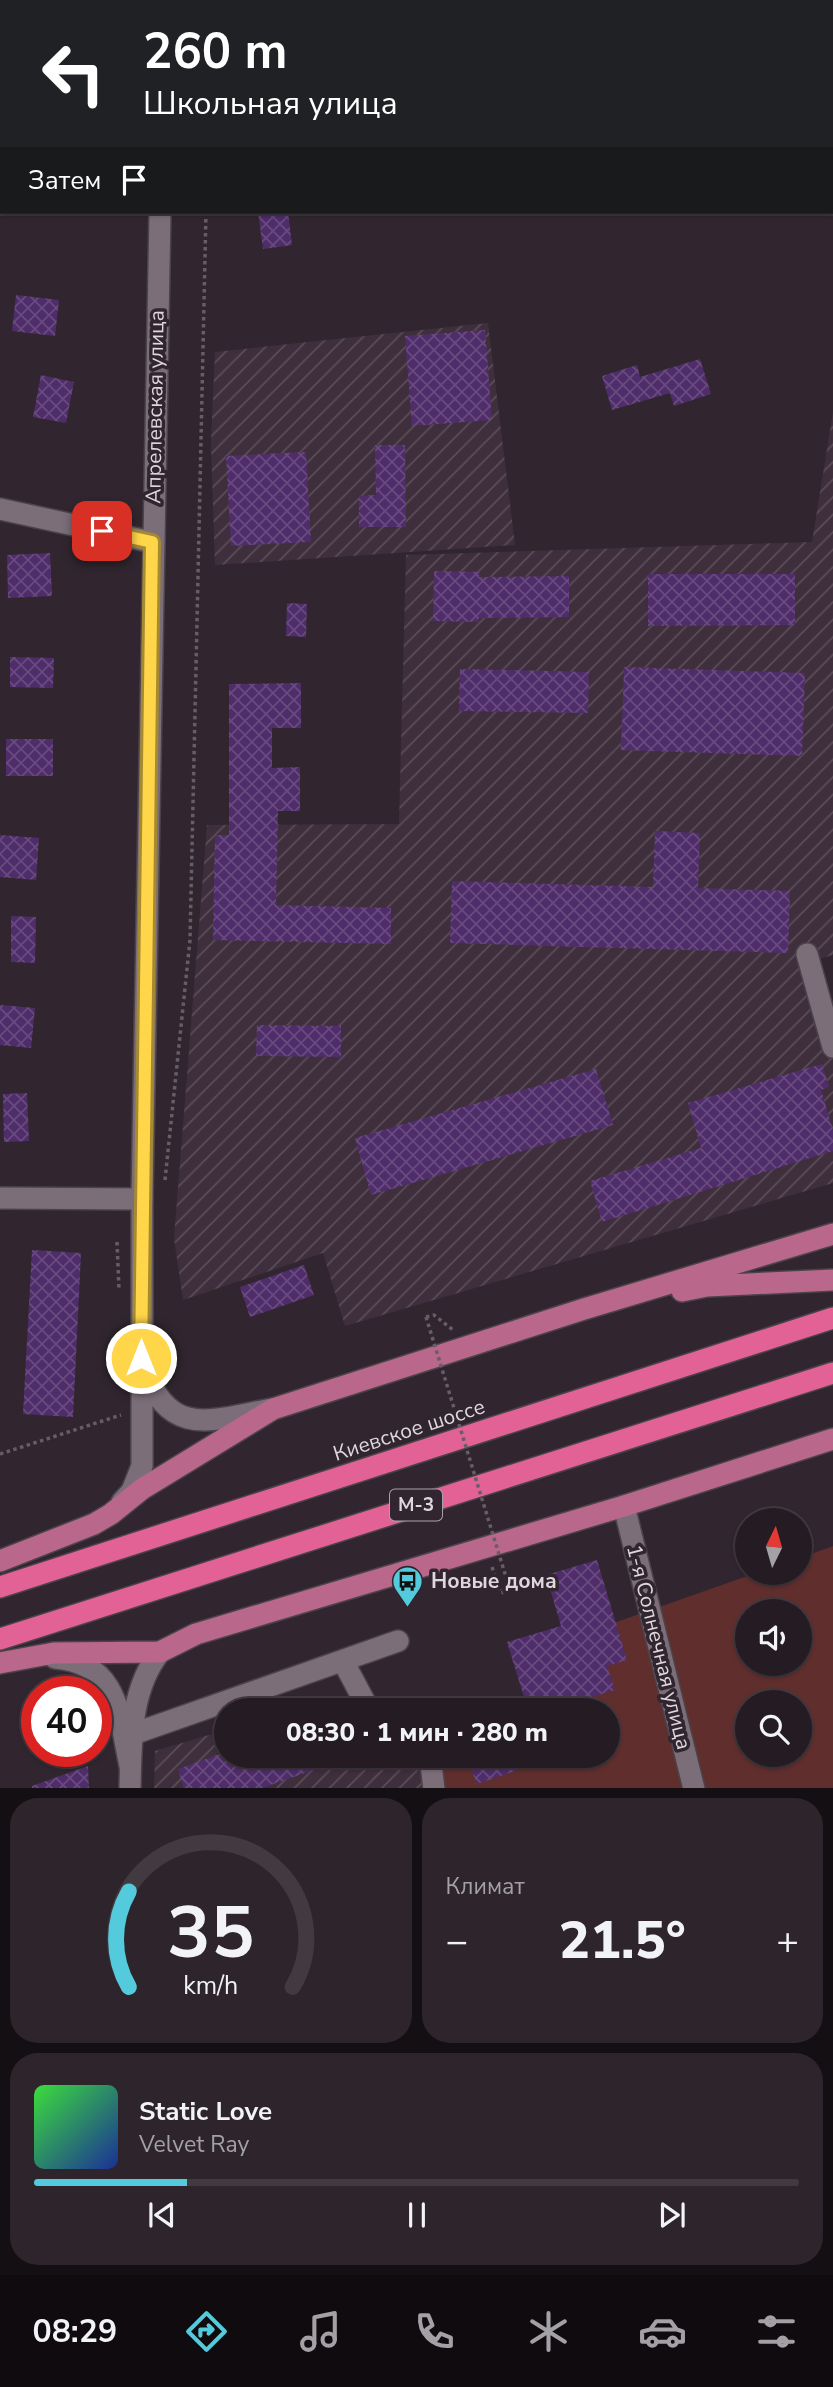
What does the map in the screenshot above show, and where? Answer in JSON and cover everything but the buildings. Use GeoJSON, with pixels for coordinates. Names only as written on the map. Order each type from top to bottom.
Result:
{"type":"FeatureCollection","features":[{"type":"Feature","properties":{"kind":"highway","name":"Киевское шоссе"},"geometry":{"type":"LineString","coordinates":[[0,1587],[833,1318]]}},
{"type":"Feature","properties":{"kind":"highway","name":"М-3"},"geometry":{"type":"LineString","coordinates":[[0,1639],[833,1373]]}},
{"type":"Feature","properties":{"kind":"main road"},"geometry":{"type":"LineString","coordinates":[[0,1561],[73,1534],[111,1514],[142,1489],[273,1409],[584,1309],[833,1234]]}},
{"type":"Feature","properties":{"kind":"main road"},"geometry":{"type":"LineString","coordinates":[[584,1309],[707,1286],[833,1280]]}},
{"type":"Feature","properties":{"kind":"main road"},"geometry":{"type":"LineString","coordinates":[[0,1663],[54,1653],[160,1652],[197,1634],[624,1506],[833,1439]]}},
{"type":"Feature","properties":{"kind":"street","name":"Апрелевская улица"},"geometry":{"type":"LineString","coordinates":[[111,1514],[132,1491],[142,1466],[142,1199],[160,214]]}},
{"type":"Feature","properties":{"kind":"street"},"geometry":{"type":"LineString","coordinates":[[0,509],[152,542]]}},
{"type":"Feature","properties":{"kind":"street"},"geometry":{"type":"LineString","coordinates":[[807,954],[824,976],[833,1047]]}},
{"type":"Feature","properties":{"kind":"street"},"geometry":{"type":"LineString","coordinates":[[0,1198],[142,1199]]}},
{"type":"Feature","properties":{"kind":"street"},"geometry":{"type":"LineString","coordinates":[[141,1358],[156,1395],[168,1408],[187,1419],[208,1421],[273,1409]]}},
{"type":"Feature","properties":{"kind":"street","name":"1-я Солнечная улица"},"geometry":{"type":"LineString","coordinates":[[624,1506],[694,1788]]}},
{"type":"Feature","properties":{"kind":"street"},"geometry":{"type":"LineString","coordinates":[[133,1734],[398,1642]]}},
{"type":"Feature","properties":{"kind":"street"},"geometry":{"type":"LineString","coordinates":[[130,1788],[135,1708],[144,1675],[160,1652]]}},
{"type":"Feature","properties":{"kind":"street"},"geometry":{"type":"LineString","coordinates":[[32,1657],[77,1661],[100,1674],[114,1696],[130,1766]]}},
{"type":"Feature","properties":{"kind":"street"},"geometry":{"type":"LineString","coordinates":[[343,1661],[363,1698]]}},
{"type":"Feature","properties":{"kind":"street"},"geometry":{"type":"LineString","coordinates":[[432,1768],[434,1788]]}},
{"type":"Feature","properties":{"kind":"path"},"geometry":{"type":"LineString","coordinates":[[164,1192],[190,940],[206,214]]}},
{"type":"Feature","properties":{"kind":"path"},"geometry":{"type":"LineString","coordinates":[[117,1242],[120,1296]]}},
{"type":"Feature","properties":{"kind":"path"},"geometry":{"type":"LineString","coordinates":[[423,1342],[432,1339],[457,1333],[434,1315],[426,1317],[432,1339],[510,1590],[501,1593],[491,1563]]}},
{"type":"Feature","properties":{"kind":"path"},"geometry":{"type":"LineString","coordinates":[[0,1454],[126,1414]]}},
{"type":"Feature","properties":{"kind":"shaded area"},"geometry":{"type":"Polygon","coordinates":[[[488,323],[515,545],[215,565],[211,443],[215,352],[488,323]]]}},
{"type":"Feature","properties":{"kind":"shaded area"},"geometry":{"type":"Polygon","coordinates":[[[833,412],[833,955],[815,960],[833,1013],[833,1183],[345,1326],[323,1253],[183,1300],[174,1238],[207,825],[399,824],[406,555],[812,542],[833,412]]]}},
{"type":"Feature","properties":{"kind":"shaded area"},"geometry":{"type":"Polygon","coordinates":[[[833,1546],[833,1788],[442,1788],[440,1768],[620,1768],[620,1698],[541,1698],[605,1626],[735,1580],[735,1586],[812,1586],[812,1554],[833,1546]]]}},
{"type":"Feature","properties":{"kind":"shaded area"},"geometry":{"type":"Polygon","coordinates":[[[214,1734],[214,1768],[440,1768],[442,1788],[154,1788],[155,1751],[214,1734]]]}},
{"type":"Feature","properties":{"kind":"place","name":"Новые дома"},"geometry":{"type":"Point","coordinates":[408,1608]}},
{"type":"Feature","properties":{"kind":"route"},"geometry":{"type":"LineString","coordinates":[[102,531],[152,542],[141,1358]]}}]}
